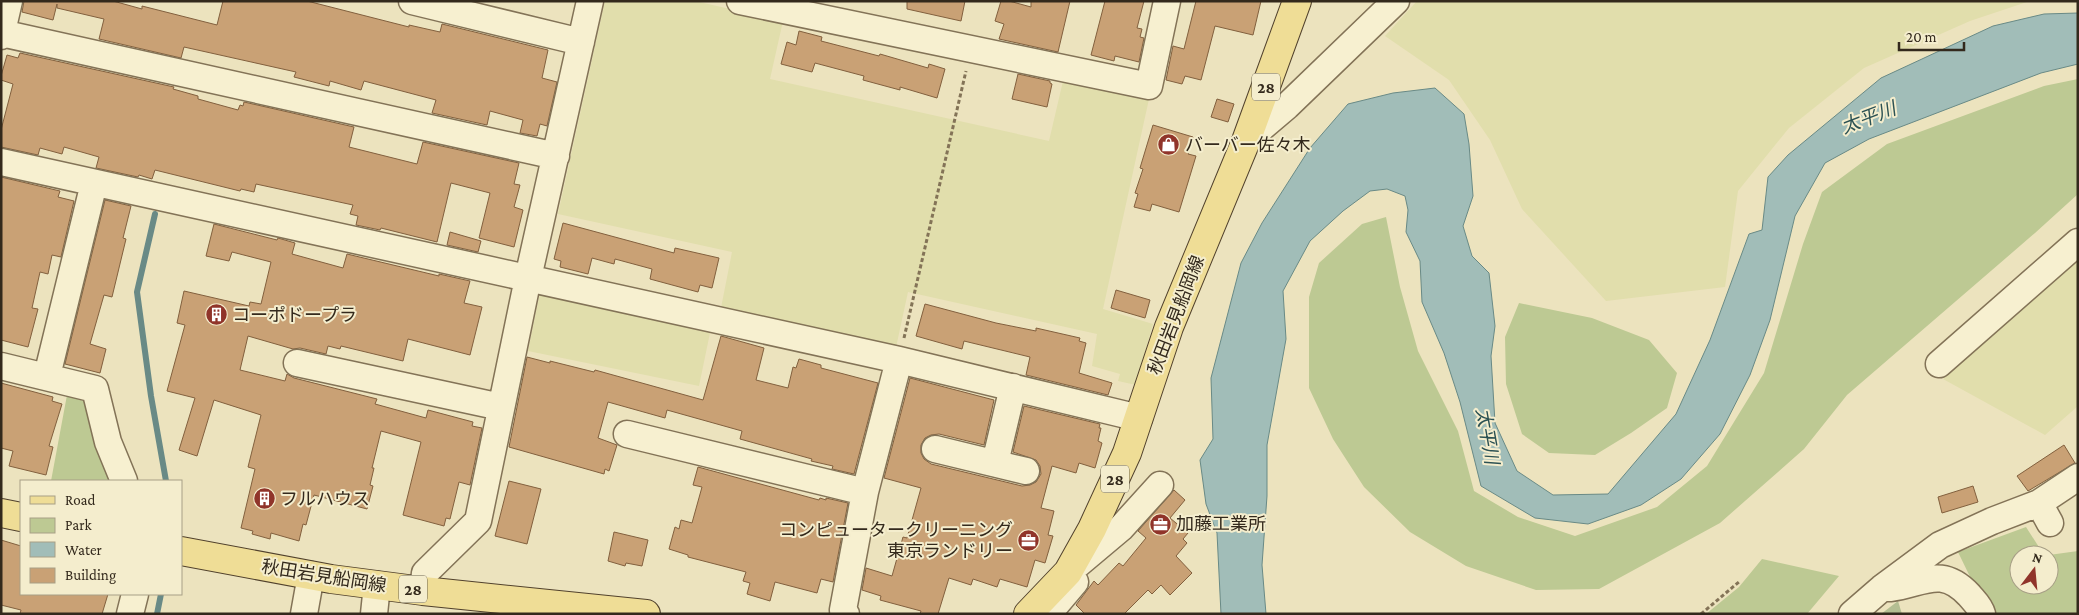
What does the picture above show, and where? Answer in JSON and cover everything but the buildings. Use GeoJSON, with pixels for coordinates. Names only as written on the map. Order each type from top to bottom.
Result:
{"type":"FeatureCollection","features":[{"type":"Feature","properties":{"kind":"main road","name":"秋田岩見船岡線"},"geometry":{"type":"LineString","coordinates":[[1028,614],[1068,572],[1092,529],[1127,453],[1169,328],[1246,141],[1297,1]]}},
{"type":"Feature","properties":{"kind":"main road"},"geometry":{"type":"LineString","coordinates":[[1,513],[20,517]]}},
{"type":"Feature","properties":{"kind":"main road","name":"秋田岩見船岡線"},"geometry":{"type":"LineString","coordinates":[[182,551],[376,585],[646,614]]}},
{"type":"Feature","properties":{"kind":"street"},"geometry":{"type":"LineString","coordinates":[[9,1],[2,34],[556,156]]}},
{"type":"Feature","properties":{"kind":"street"},"geometry":{"type":"LineString","coordinates":[[412,1],[581,42]]}},
{"type":"Feature","properties":{"kind":"street"},"geometry":{"type":"LineString","coordinates":[[423,591],[425,573],[478,521],[528,278],[590,1]]}},
{"type":"Feature","properties":{"kind":"street"},"geometry":{"type":"LineString","coordinates":[[740,1],[1149,86],[1167,1]]}},
{"type":"Feature","properties":{"kind":"street"},"geometry":{"type":"LineString","coordinates":[[1246,141],[1287,106],[1396,1]]}},
{"type":"Feature","properties":{"kind":"street"},"geometry":{"type":"LineString","coordinates":[[1,162],[898,360],[1139,418]]}},
{"type":"Feature","properties":{"kind":"street"},"geometry":{"type":"LineString","coordinates":[[47,376],[94,183]]}},
{"type":"Feature","properties":{"kind":"street"},"geometry":{"type":"LineString","coordinates":[[1939,364],[2078,242]]}},
{"type":"Feature","properties":{"kind":"street"},"geometry":{"type":"LineString","coordinates":[[846,614],[843,610],[865,492],[898,360]]}},
{"type":"Feature","properties":{"kind":"street"},"geometry":{"type":"LineString","coordinates":[[297,362],[502,406]]}},
{"type":"Feature","properties":{"kind":"street"},"geometry":{"type":"LineString","coordinates":[[1,366],[95,389],[108,442],[124,480]]}},
{"type":"Feature","properties":{"kind":"street"},"geometry":{"type":"LineString","coordinates":[[995,463],[1013,387]]}},
{"type":"Feature","properties":{"kind":"street"},"geometry":{"type":"LineString","coordinates":[[627,434],[865,492]]}},
{"type":"Feature","properties":{"kind":"street"},"geometry":{"type":"LineString","coordinates":[[935,449],[1026,471]]}},
{"type":"Feature","properties":{"kind":"street"},"geometry":{"type":"LineString","coordinates":[[1852,614],[1882,588],[1940,545],[1992,521],[2044,513],[2078,477]]}},
{"type":"Feature","properties":{"kind":"street"},"geometry":{"type":"LineString","coordinates":[[1048,614],[1160,485]]}},
{"type":"Feature","properties":{"kind":"street"},"geometry":{"type":"LineString","coordinates":[[1041,614],[1068,572],[1121,528]]}},
{"type":"Feature","properties":{"kind":"street"},"geometry":{"type":"LineString","coordinates":[[304,614],[311,575]]}},
{"type":"Feature","properties":{"kind":"street"},"geometry":{"type":"LineString","coordinates":[[1882,588],[1903,586],[1921,580],[1940,577],[1954,581],[1980,608],[1982,614]]}},
{"type":"Feature","properties":{"kind":"street"},"geometry":{"type":"LineString","coordinates":[[374,614],[376,585]]}},
{"type":"Feature","properties":{"kind":"street"},"geometry":{"type":"LineString","coordinates":[[130,614],[135,595]]}},
{"type":"Feature","properties":{"kind":"path"},"geometry":{"type":"LineString","coordinates":[[898,360],[971,49]]}},
{"type":"Feature","properties":{"kind":"path"},"geometry":{"type":"LineString","coordinates":[[1701,614],[1740,581]]}},
{"type":"Feature","properties":{"kind":"shaded area"},"geometry":{"type":"Polygon","coordinates":[[[605,1],[695,1],[783,21],[770,79],[1049,141],[1063,81],[1149,99],[1103,309],[1153,324],[1136,385],[1118,381],[1120,374],[1092,366],[1097,334],[908,292],[895,352],[720,313],[732,252],[558,214],[605,1]]]}},
{"type":"Feature","properties":{"kind":"shaded area"},"geometry":{"type":"Polygon","coordinates":[[[1417,1],[2030,1],[1970,21],[1864,68],[1789,128],[1738,191],[1725,287],[1606,301],[1522,209],[1490,140],[1449,80],[1385,36],[1417,1]]]}},
{"type":"Feature","properties":{"kind":"shaded area"},"geometry":{"type":"Polygon","coordinates":[[[2078,253],[2078,406],[2045,435],[1943,379],[2078,253]]]}},
{"type":"Feature","properties":{"kind":"shaded area"},"geometry":{"type":"Polygon","coordinates":[[[540,293],[711,328],[699,386],[528,351],[540,293]]]}},
{"type":"Feature","properties":{"kind":"green space"},"geometry":{"type":"Polygon","coordinates":[[[2078,79],[2078,194],[1847,395],[1804,449],[1720,523],[1599,589],[1536,590],[1466,566],[1410,532],[1364,487],[1333,439],[1309,388],[1309,297],[1319,263],[1362,224],[1386,217],[1400,287],[1418,351],[1458,431],[1474,491],[1518,517],[1575,536],[1657,507],[1707,466],[1764,373],[1803,244],[1822,192],[1887,144],[2044,86],[2078,79]]]}},
{"type":"Feature","properties":{"kind":"green space"},"geometry":{"type":"Polygon","coordinates":[[[1519,303],[1592,318],[1649,340],[1677,373],[1667,408],[1595,455],[1549,453],[1522,434],[1506,384],[1505,337],[1519,303]]]}},
{"type":"Feature","properties":{"kind":"green space"},"geometry":{"type":"Polygon","coordinates":[[[67,395],[86,402],[113,480],[51,480],[67,395]]]}},
{"type":"Feature","properties":{"kind":"green space"},"geometry":{"type":"Polygon","coordinates":[[[2026,527],[2038,545],[2009,545],[2009,595],[2059,595],[2059,554],[2078,551],[2078,614],[1988,614],[1958,552],[2026,527]]]}},
{"type":"Feature","properties":{"kind":"green space"},"geometry":{"type":"Polygon","coordinates":[[[1762,559],[1839,576],[1807,614],[1706,614],[1739,587],[1762,559]]]}},
{"type":"Feature","properties":{"kind":"green space"},"geometry":{"type":"Polygon","coordinates":[[[1898,601],[1902,614],[1881,614],[1898,601]]]}},
{"type":"Feature","properties":{"kind":"water","name":"太平川"},"geometry":{"type":"Polygon","coordinates":[[[2078,13],[2078,64],[2041,73],[1869,139],[1825,163],[1795,216],[1770,320],[1750,375],[1720,434],[1681,479],[1641,505],[1588,524],[1535,518],[1481,486],[1460,402],[1444,353],[1422,302],[1420,261],[1406,232],[1408,210],[1405,196],[1387,189],[1370,191],[1343,211],[1310,241],[1283,291],[1286,339],[1267,445],[1267,496],[1262,565],[1266,614],[1221,614],[1217,533],[1206,504],[1200,460],[1213,439],[1211,378],[1241,263],[1262,223],[1310,148],[1348,104],[1393,93],[1435,88],[1464,114],[1469,144],[1473,196],[1463,226],[1472,256],[1489,273],[1495,326],[1491,356],[1495,423],[1517,471],[1553,495],[1608,494],[1676,414],[1710,340],[1749,234],[1762,230],[1768,177],[1788,155],[1881,78],[1993,26],[2044,14],[2078,13]]]}},
{"type":"Feature","properties":{"kind":"waterway"},"geometry":{"type":"LineString","coordinates":[[155,214],[137,292],[151,396],[166,480]]}},
{"type":"Feature","properties":{"kind":"waterway"},"geometry":{"type":"LineString","coordinates":[[157,614],[161,595]]}},
{"type":"Feature","properties":{"kind":"place","name":"バーバー佐々木"},"geometry":{"type":"Point","coordinates":[1169,145]}},
{"type":"Feature","properties":{"kind":"place","name":"コーポドープラ"},"geometry":{"type":"Point","coordinates":[216,315]}},
{"type":"Feature","properties":{"kind":"place","name":"フルハウス"},"geometry":{"type":"Point","coordinates":[264,499]}},
{"type":"Feature","properties":{"kind":"place","name":"加藤工業所"},"geometry":{"type":"Point","coordinates":[1160,524]}},
{"type":"Feature","properties":{"kind":"place","name":"コンピュータークリーニング 東京ランドリー"},"geometry":{"type":"Point","coordinates":[1029,540]}}]}
